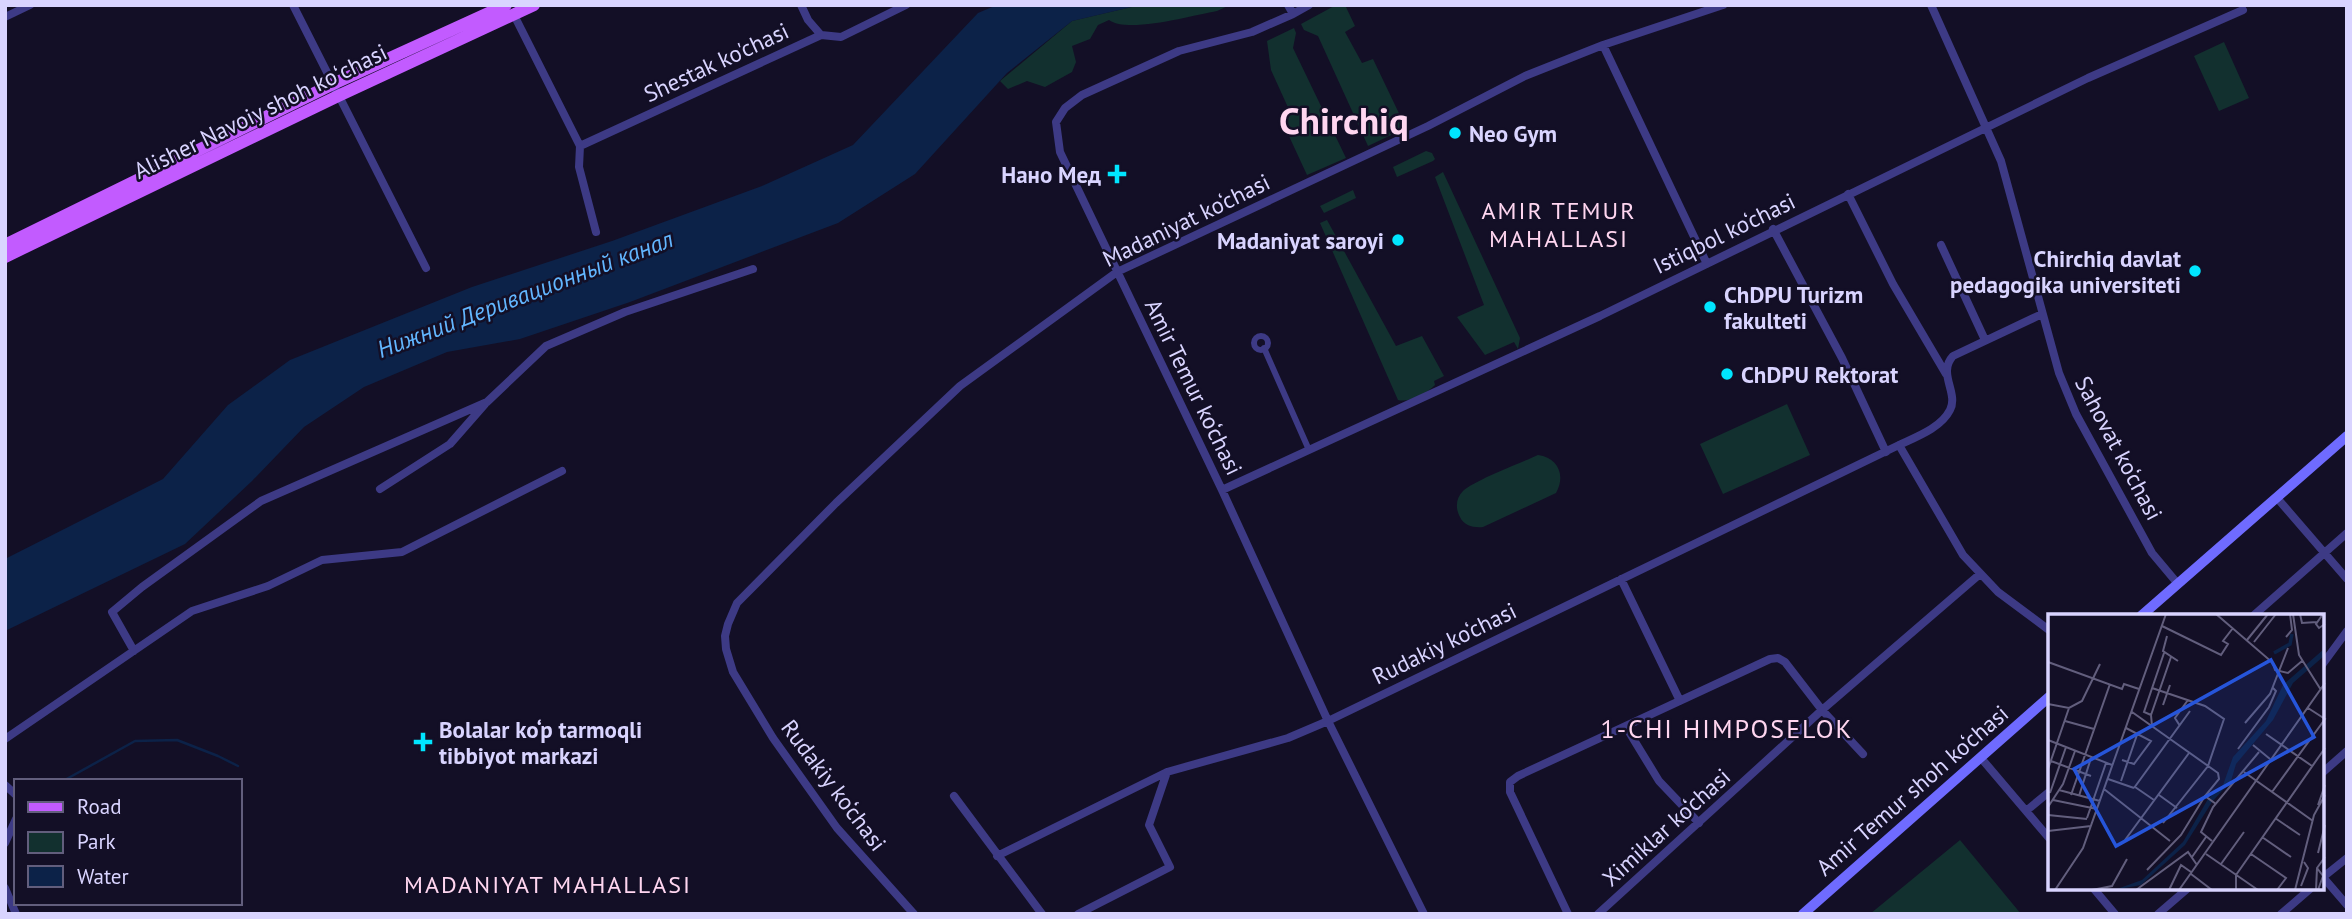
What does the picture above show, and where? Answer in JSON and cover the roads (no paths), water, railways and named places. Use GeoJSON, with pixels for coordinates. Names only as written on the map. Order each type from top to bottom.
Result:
{"type":"FeatureCollection","features":[{"type":"Feature","properties":{"kind":"main road","name":"Alisher Navoiy shoh koʻchasi"},"geometry":{"type":"LineString","coordinates":[[5,245],[510,10],[534,5]]}},
{"type":"Feature","properties":{"kind":"main road","name":"Alisher Navoiy shoh koʻchasi"},"geometry":{"type":"LineString","coordinates":[[5,257],[336,90]]}},
{"type":"Feature","properties":{"kind":"main road"},"geometry":{"type":"LineString","coordinates":[[2143,614],[2346,439]]}},
{"type":"Feature","properties":{"kind":"main road","name":"Amir Temur shoh ko‘chasi"},"geometry":{"type":"LineString","coordinates":[[1803,914],[2048,698]]}},
{"type":"Feature","properties":{"kind":"street"},"geometry":{"type":"LineString","coordinates":[[5,17],[30,5]]}},
{"type":"Feature","properties":{"kind":"street"},"geometry":{"type":"LineString","coordinates":[[293,5],[426,268]]}},
{"type":"Feature","properties":{"kind":"street"},"geometry":{"type":"LineString","coordinates":[[801,5],[808,20],[821,35]]}},
{"type":"Feature","properties":{"kind":"street","name":"Shestak ko'chasi"},"geometry":{"type":"LineString","coordinates":[[580,146],[821,35],[841,37],[906,5]]}},
{"type":"Feature","properties":{"kind":"street","name":"Amir Temur ko‘chasi"},"geometry":{"type":"LineString","coordinates":[[1309,5],[1290,9],[1252,32],[1179,51],[1082,95],[1072,101],[1056,122],[1060,152],[1223,490],[1328,721],[1424,914]]}},
{"type":"Feature","properties":{"kind":"street","name":"Madaniyat ko‘chasi"},"geometry":{"type":"LineString","coordinates":[[733,672],[726,649],[727,624],[737,603],[753,586],[960,386],[1117,272],[1428,126],[1525,76],[1603,45],[1723,5]]}},
{"type":"Feature","properties":{"kind":"street","name":"Sahovat ko‘chasi"},"geometry":{"type":"LineString","coordinates":[[1931,5],[2001,160],[2059,373],[2076,414],[2152,552],[2178,584]]}},
{"type":"Feature","properties":{"kind":"street"},"geometry":{"type":"LineString","coordinates":[[510,10],[580,146],[579,167],[596,232]]}},
{"type":"Feature","properties":{"kind":"street","name":"Istiqbol ko‘chasi"},"geometry":{"type":"LineString","coordinates":[[1223,490],[1707,264],[1773,229],[2088,79],[2243,10]]}},
{"type":"Feature","properties":{"kind":"street"},"geometry":{"type":"LineString","coordinates":[[1603,45],[1707,264]]}},
{"type":"Feature","properties":{"kind":"street"},"geometry":{"type":"LineString","coordinates":[[1848,194],[1893,284],[1946,374]]}},
{"type":"Feature","properties":{"kind":"street"},"geometry":{"type":"LineString","coordinates":[[1773,229],[1842,358],[1886,452]]}},
{"type":"Feature","properties":{"kind":"street"},"geometry":{"type":"LineString","coordinates":[[1941,245],[1985,340]]}},
{"type":"Feature","properties":{"kind":"street"},"geometry":{"type":"LineString","coordinates":[[380,489],[450,444],[487,402],[546,346],[625,312],[753,269]]}},
{"type":"Feature","properties":{"kind":"street"},"geometry":{"type":"LineString","coordinates":[[1946,374],[1947,364],[1953,356],[2042,314]]}},
{"type":"Feature","properties":{"kind":"street"},"geometry":{"type":"LineString","coordinates":[[1264,348],[1309,450]]}},
{"type":"Feature","properties":{"kind":"street","name":"Rudakiy ko‘chasi"},"geometry":{"type":"LineString","coordinates":[[998,856],[1167,772],[1288,738],[1328,721],[1886,452],[1939,423],[1950,411],[1952,406],[1946,374]]}},
{"type":"Feature","properties":{"kind":"street"},"geometry":{"type":"LineString","coordinates":[[134,651],[112,612],[142,587],[261,501],[487,402]]}},
{"type":"Feature","properties":{"kind":"street"},"geometry":{"type":"LineString","coordinates":[[1899,445],[1963,555],[1998,592],[2048,629]]}},
{"type":"Feature","properties":{"kind":"street"},"geometry":{"type":"LineString","coordinates":[[5,739],[192,611],[268,586],[322,560],[402,552],[562,471]]}},
{"type":"Feature","properties":{"kind":"street"},"geometry":{"type":"LineString","coordinates":[[2277,498],[2347,579]]}},
{"type":"Feature","properties":{"kind":"street"},"geometry":{"type":"LineString","coordinates":[[2255,614],[2347,533]]}},
{"type":"Feature","properties":{"kind":"street","name":"Ximiklar ko‘chasi"},"geometry":{"type":"LineString","coordinates":[[1598,914],[1822,710],[1980,574]]}},
{"type":"Feature","properties":{"kind":"street"},"geometry":{"type":"LineString","coordinates":[[1621,579],[1681,701]]}},
{"type":"Feature","properties":{"kind":"street"},"geometry":{"type":"LineString","coordinates":[[2324,662],[2347,631]]}},
{"type":"Feature","properties":{"kind":"street"},"geometry":{"type":"LineString","coordinates":[[1568,914],[1510,792],[1510,782],[1518,776],[1770,659],[1778,658],[1863,754]]}},
{"type":"Feature","properties":{"kind":"street","name":"Rudakiy ko‘chasi"},"geometry":{"type":"LineString","coordinates":[[733,672],[773,738],[836,828],[914,914]]}},
{"type":"Feature","properties":{"kind":"street"},"geometry":{"type":"LineString","coordinates":[[1626,727],[1659,781],[1699,824]]}},
{"type":"Feature","properties":{"kind":"street"},"geometry":{"type":"LineString","coordinates":[[2324,771],[2347,751]]}},
{"type":"Feature","properties":{"kind":"street"},"geometry":{"type":"LineString","coordinates":[[1981,758],[2048,837]]}},
{"type":"Feature","properties":{"kind":"street"},"geometry":{"type":"LineString","coordinates":[[1078,914],[1170,867],[1149,825],[1167,772]]}},
{"type":"Feature","properties":{"kind":"street"},"geometry":{"type":"LineString","coordinates":[[2026,811],[2048,793]]}},
{"type":"Feature","properties":{"kind":"street"},"geometry":{"type":"LineString","coordinates":[[954,796],[1042,914]]}},
{"type":"Feature","properties":{"kind":"street"},"geometry":{"type":"LineString","coordinates":[[5,843],[14,823]]}},
{"type":"Feature","properties":{"kind":"street"},"geometry":{"type":"LineString","coordinates":[[2324,877],[2347,858]]}},
{"type":"Feature","properties":{"kind":"street"},"geometry":{"type":"LineString","coordinates":[[2324,879],[2347,905]]}},
{"type":"Feature","properties":{"kind":"street"},"geometry":{"type":"LineString","coordinates":[[5,888],[16,914]]}},
{"type":"Feature","properties":{"kind":"street"},"geometry":{"type":"LineString","coordinates":[[2096,891],[2115,914]]}},
{"type":"Feature","properties":{"kind":"street"},"geometry":{"type":"LineString","coordinates":[[2158,914],[2185,891]]}},
{"type":"Feature","properties":{"kind":"street"},"geometry":{"type":"LineString","coordinates":[[2281,914],[2307,891]]}},
{"type":"Feature","properties":{"kind":"water","name":"Нижний Деривационный канал"},"geometry":{"type":"Polygon","coordinates":[[[997,5],[1140,5],[1072,21],[1007,73],[915,174],[838,223],[630,302],[520,339],[447,352],[364,387],[304,427],[185,544],[5,631],[5,559],[163,479],[228,405],[290,360],[472,287],[612,241],[762,186],[853,145],[978,13],[997,5]]]}},
{"type":"Feature","properties":{"kind":"waterway"},"geometry":{"type":"LineString","coordinates":[[67,779],[135,741],[177,740],[238,766]]}},
{"type":"Feature","properties":{"kind":"place","name":"Neo Gym"},"geometry":{"type":"Point","coordinates":[1455,133]}},
{"type":"Feature","properties":{"kind":"place","name":"Нано Мед"},"geometry":{"type":"Point","coordinates":[1117,174]}},
{"type":"Feature","properties":{"kind":"place","name":"Madaniyat saroyi"},"geometry":{"type":"Point","coordinates":[1398,240]}},
{"type":"Feature","properties":{"kind":"place","name":"Chirchiq davlat pedagogika universiteti"},"geometry":{"type":"Point","coordinates":[2195,271]}},
{"type":"Feature","properties":{"kind":"place","name":"ChDPU Turizm fakulteti"},"geometry":{"type":"Point","coordinates":[1710,307]}},
{"type":"Feature","properties":{"kind":"place","name":"ChDPU Rektorat"},"geometry":{"type":"Point","coordinates":[1727,374]}},
{"type":"Feature","properties":{"kind":"place","name":"Bolalar ko‘p tarmoqli tibbiyot markazi"},"geometry":{"type":"Point","coordinates":[423,742]}},
{"type":"Feature","properties":{"kind":"district","name":"Chirchiq"},"geometry":{"type":"Point","coordinates":[1344,120]}},
{"type":"Feature","properties":{"kind":"district","name":"AMIR TEMUR MAHALLASI"},"geometry":{"type":"Point","coordinates":[1559,224]}},
{"type":"Feature","properties":{"kind":"district","name":"1-CHI HIMPOSELOK"},"geometry":{"type":"Point","coordinates":[1727,728]}},
{"type":"Feature","properties":{"kind":"district","name":"MADANIYAT MAHALLASI"},"geometry":{"type":"Point","coordinates":[548,884]}}]}
